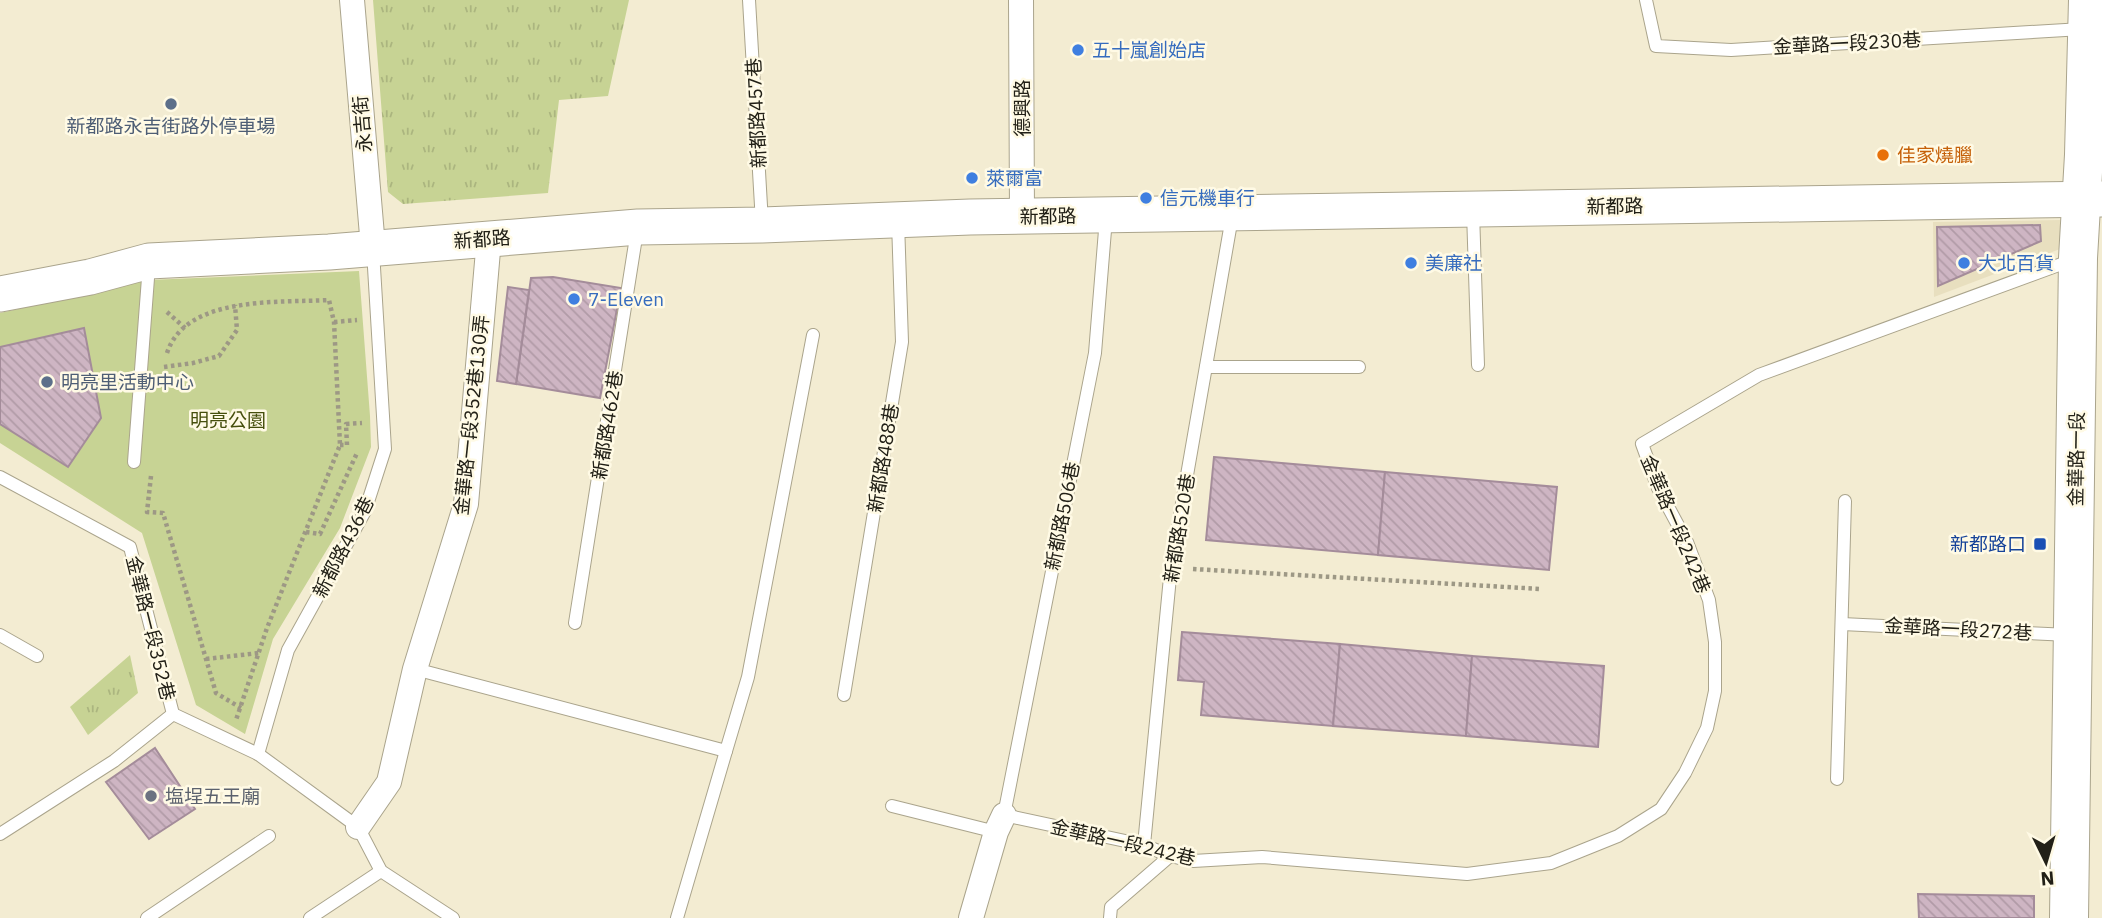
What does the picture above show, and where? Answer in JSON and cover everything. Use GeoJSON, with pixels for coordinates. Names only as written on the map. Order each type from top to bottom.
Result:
{"type":"FeatureCollection","features":[{"type":"Feature","properties":{"kind":"main road","name":"金華路一段"},"geometry":{"type":"LineString","coordinates":[[2069,918],[2078,258],[2091,199],[2084,155],[2087,14]]}},
{"type":"Feature","properties":{"kind":"street","name":"永吉街"},"geometry":{"type":"LineString","coordinates":[[352,0],[373,247]]}},
{"type":"Feature","properties":{"kind":"street","name":"德興路"},"geometry":{"type":"LineString","coordinates":[[1021,0],[1022,216]]}},
{"type":"Feature","properties":{"kind":"street","name":"新都路"},"geometry":{"type":"LineString","coordinates":[[0,294],[90,277],[149,261],[329,252],[638,227],[762,225],[898,218],[2091,199]]}},
{"type":"Feature","properties":{"kind":"street","name":"金華路一段352巷130弄"},"geometry":{"type":"LineString","coordinates":[[358,827],[389,782],[415,669],[466,504],[489,239]]}},
{"type":"Feature","properties":{"kind":"street"},"geometry":{"type":"LineString","coordinates":[[971,918],[1000,824]]}},
{"type":"Feature","properties":{"kind":"lane","name":"新都路457巷"},"geometry":{"type":"LineString","coordinates":[[750,0],[762,225]]}},
{"type":"Feature","properties":{"kind":"lane","name":"金華路一段230巷"},"geometry":{"type":"LineString","coordinates":[[1646,0],[1656,46],[1731,50],[2087,14]]}},
{"type":"Feature","properties":{"kind":"lane"},"geometry":{"type":"LineString","coordinates":[[1472,208],[1478,365]]}},
{"type":"Feature","properties":{"kind":"lane","name":"新都路520巷"},"geometry":{"type":"LineString","coordinates":[[1144,845],[1171,568],[1232,213]]}},
{"type":"Feature","properties":{"kind":"lane","name":"新都路506巷"},"geometry":{"type":"LineString","coordinates":[[1000,824],[1095,353],[1106,215]]}},
{"type":"Feature","properties":{"kind":"lane","name":"新都路488巷"},"geometry":{"type":"LineString","coordinates":[[844,695],[902,342],[898,218]]}},
{"type":"Feature","properties":{"kind":"lane","name":"新都路462巷"},"geometry":{"type":"LineString","coordinates":[[575,623],[638,227]]}},
{"type":"Feature","properties":{"kind":"lane","name":"新都路436巷"},"geometry":{"type":"LineString","coordinates":[[258,754],[288,650],[365,511],[385,449],[373,247]]}},
{"type":"Feature","properties":{"kind":"lane","name":"金華路一段242巷"},"geometry":{"type":"LineString","coordinates":[[892,806],[1144,845],[1193,862],[1262,857],[1467,874],[1551,863],[1618,836],[1661,809],[1685,773],[1707,729],[1715,691],[1715,642],[1709,600],[1687,542],[1658,488],[1642,444],[1759,375],[2078,258]]}},
{"type":"Feature","properties":{"kind":"lane"},"geometry":{"type":"LineString","coordinates":[[134,462],[149,261]]}},
{"type":"Feature","properties":{"kind":"lane"},"geometry":{"type":"LineString","coordinates":[[677,918],[748,677],[813,335]]}},
{"type":"Feature","properties":{"kind":"lane"},"geometry":{"type":"LineString","coordinates":[[1206,367],[1359,368]]}},
{"type":"Feature","properties":{"kind":"lane","name":"金華路一段352巷"},"geometry":{"type":"LineString","coordinates":[[0,477],[130,547],[173,714],[258,754],[358,827],[381,872]]}},
{"type":"Feature","properties":{"kind":"lane"},"geometry":{"type":"LineString","coordinates":[[1837,779],[1844,501]]}},
{"type":"Feature","properties":{"kind":"lane","name":"金華路一段272巷"},"geometry":{"type":"LineString","coordinates":[[1842,624],[2073,635]]}},
{"type":"Feature","properties":{"kind":"lane"},"geometry":{"type":"LineString","coordinates":[[0,635],[37,656]]}},
{"type":"Feature","properties":{"kind":"lane"},"geometry":{"type":"LineString","coordinates":[[415,669],[726,751]]}},
{"type":"Feature","properties":{"kind":"lane"},"geometry":{"type":"LineString","coordinates":[[0,834],[114,761],[173,714]]}},
{"type":"Feature","properties":{"kind":"lane"},"geometry":{"type":"LineString","coordinates":[[147,918],[269,836]]}},
{"type":"Feature","properties":{"kind":"lane"},"geometry":{"type":"LineString","coordinates":[[1111,918],[1111,907],[1170,856]]}},
{"type":"Feature","properties":{"kind":"lane"},"geometry":{"type":"LineString","coordinates":[[310,918],[381,872],[453,918]]}},
{"type":"Feature","properties":{"kind":"path"},"geometry":{"type":"LineString","coordinates":[[153,464],[147,512],[163,513],[216,693],[242,708],[259,653],[341,445],[334,322],[329,300],[235,305],[202,315],[171,343],[163,367],[219,356],[237,330],[235,305]]}},
{"type":"Feature","properties":{"kind":"path"},"geometry":{"type":"LineString","coordinates":[[352,320],[353,333]]}},
{"type":"Feature","properties":{"kind":"path"},"geometry":{"type":"LineString","coordinates":[[358,410],[360,434]]}},
{"type":"Feature","properties":{"kind":"path"},"geometry":{"type":"LineString","coordinates":[[341,445],[348,444],[346,424],[355,424]]}},
{"type":"Feature","properties":{"kind":"path"},"geometry":{"type":"LineString","coordinates":[[306,532],[320,534],[361,445]]}},
{"type":"Feature","properties":{"kind":"path"},"geometry":{"type":"LineString","coordinates":[[1171,568],[1541,589]]}},
{"type":"Feature","properties":{"kind":"path"},"geometry":{"type":"LineString","coordinates":[[206,659],[259,653]]}},
{"type":"Feature","properties":{"kind":"shaded area"},"geometry":{"type":"Polygon","coordinates":[[[2060,220],[2060,249],[1934,297],[1933,222],[2060,220]]]}},
{"type":"Feature","properties":{"kind":"green space"},"geometry":{"type":"Polygon","coordinates":[[[373,0],[629,0],[608,96],[559,100],[548,193],[403,204],[388,192],[373,0]]]}},
{"type":"Feature","properties":{"kind":"green space","name":"明亮公園"},"geometry":{"type":"Polygon","coordinates":[[[359,271],[371,447],[340,528],[273,639],[245,734],[196,705],[142,533],[0,443],[0,313],[149,280],[359,271]]]}},
{"type":"Feature","properties":{"kind":"green space"},"geometry":{"type":"Polygon","coordinates":[[[130,655],[138,693],[88,735],[70,707],[130,655]]]}},
{"type":"Feature","properties":{"kind":"building","name":"大北百貨"},"geometry":{"type":"Polygon","coordinates":[[[2040,225],[2041,241],[1938,286],[1937,227],[2040,225]]]}},
{"type":"Feature","properties":{"kind":"building"},"geometry":{"type":"Polygon","coordinates":[[[553,277],[621,288],[600,398],[516,384],[531,278],[553,277]]]}},
{"type":"Feature","properties":{"kind":"building"},"geometry":{"type":"Polygon","coordinates":[[[508,287],[529,290],[516,384],[497,381],[508,287]]]}},
{"type":"Feature","properties":{"kind":"building","name":"明亮里活動中心"},"geometry":{"type":"Polygon","coordinates":[[[84,328],[101,418],[68,467],[0,424],[0,347],[84,328]]]}},
{"type":"Feature","properties":{"kind":"building"},"geometry":{"type":"Polygon","coordinates":[[[1214,457],[1385,472],[1378,555],[1206,540],[1214,457]]]}},
{"type":"Feature","properties":{"kind":"building"},"geometry":{"type":"Polygon","coordinates":[[[1385,472],[1557,487],[1549,570],[1378,555],[1385,472]]]}},
{"type":"Feature","properties":{"kind":"building"},"geometry":{"type":"Polygon","coordinates":[[[1182,632],[1340,644],[1333,726],[1201,715],[1204,682],[1178,680],[1182,632]]]}},
{"type":"Feature","properties":{"kind":"building"},"geometry":{"type":"Polygon","coordinates":[[[1340,644],[1472,656],[1466,736],[1333,726],[1340,644]]]}},
{"type":"Feature","properties":{"kind":"building"},"geometry":{"type":"Polygon","coordinates":[[[1472,656],[1604,666],[1598,747],[1466,736],[1472,656]]]}},
{"type":"Feature","properties":{"kind":"building","name":"塩埕五王廟"},"geometry":{"type":"Polygon","coordinates":[[[155,748],[195,809],[149,839],[106,782],[155,748]]]}},
{"type":"Feature","properties":{"kind":"building"},"geometry":{"type":"Polygon","coordinates":[[[1918,894],[2034,896],[2034,918],[1919,918],[1918,894]]]}},
{"type":"Feature","properties":{"kind":"place","name":"五十嵐創始店"},"geometry":{"type":"Point","coordinates":[1078,50]}},
{"type":"Feature","properties":{"kind":"place","name":"新都路永吉街路外停車場"},"geometry":{"type":"Point","coordinates":[171,104]}},
{"type":"Feature","properties":{"kind":"place","name":"佳家燒臘"},"geometry":{"type":"Point","coordinates":[1883,155]}},
{"type":"Feature","properties":{"kind":"place","name":"萊爾富"},"geometry":{"type":"Point","coordinates":[972,178]}},
{"type":"Feature","properties":{"kind":"place","name":"信元機車行"},"geometry":{"type":"Point","coordinates":[1146,198]}},
{"type":"Feature","properties":{"kind":"place","name":"美廉社"},"geometry":{"type":"Point","coordinates":[1411,263]}},
{"type":"Feature","properties":{"kind":"place","name":"大北百貨"},"geometry":{"type":"Point","coordinates":[1964,263]}},
{"type":"Feature","properties":{"kind":"place","name":"7-Eleven"},"geometry":{"type":"Point","coordinates":[574,299]}},
{"type":"Feature","properties":{"kind":"place","name":"明亮里活動中心"},"geometry":{"type":"Point","coordinates":[47,382]}},
{"type":"Feature","properties":{"kind":"place","name":"新都路口"},"geometry":{"type":"Point","coordinates":[2040,544]}},
{"type":"Feature","properties":{"kind":"place","name":"塩埕五王廟"},"geometry":{"type":"Point","coordinates":[151,796]}}]}
